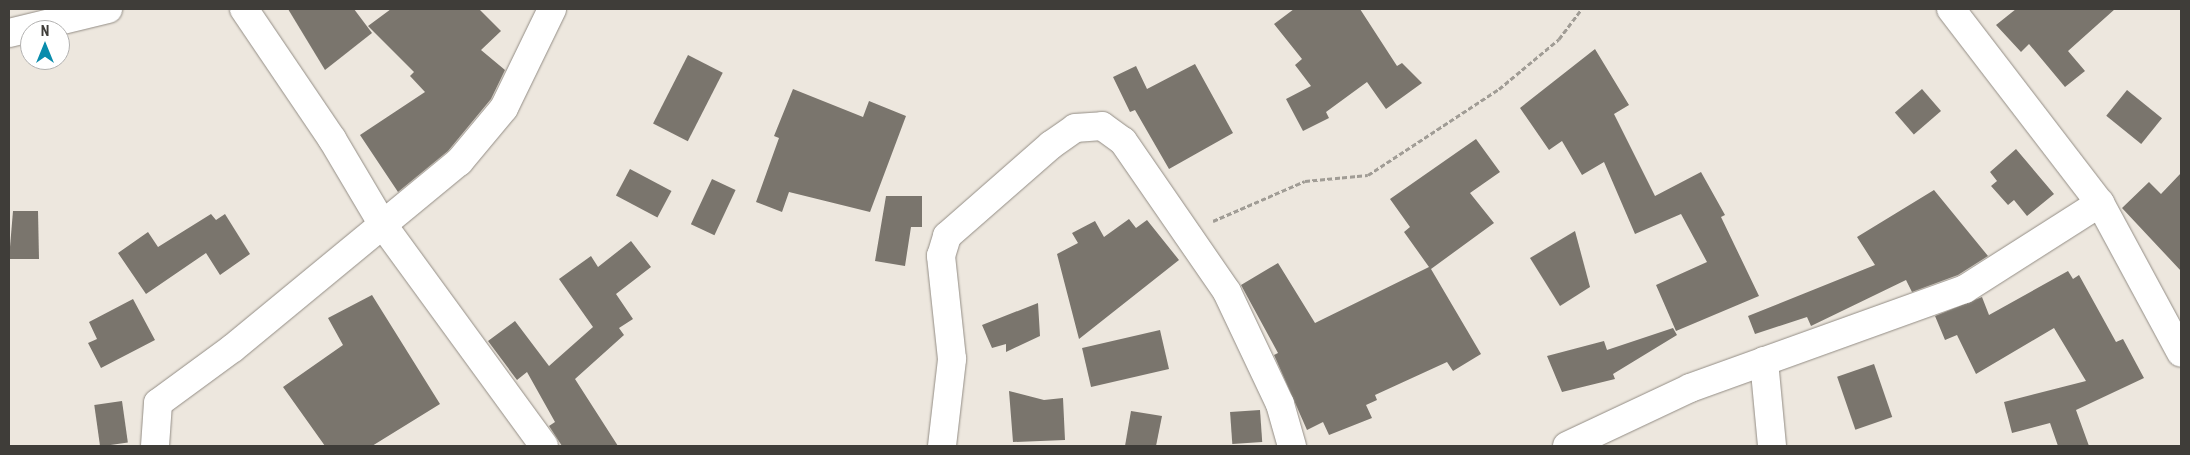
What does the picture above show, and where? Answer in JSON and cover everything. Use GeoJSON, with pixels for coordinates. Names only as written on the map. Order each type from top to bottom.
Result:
{"type":"FeatureCollection","features":[{"type":"Feature","properties":{"kind":"street"},"geometry":{"type":"LineString","coordinates":[[9,33],[108,9]]}},
{"type":"Feature","properties":{"kind":"street"},"geometry":{"type":"LineString","coordinates":[[244,9],[332,139],[383,225],[544,446]]}},
{"type":"Feature","properties":{"kind":"street"},"geometry":{"type":"LineString","coordinates":[[155,446],[158,403],[383,225],[459,162],[504,108],[552,9]]}},
{"type":"Feature","properties":{"kind":"street"},"geometry":{"type":"LineString","coordinates":[[1951,9],[2100,203],[2181,353]]}},
{"type":"Feature","properties":{"kind":"street"},"geometry":{"type":"LineString","coordinates":[[942,446],[952,360],[941,256],[947,236],[967,214],[1075,128],[1102,126],[1123,141],[1188,232],[1227,292],[1260,358],[1292,446]]}},
{"type":"Feature","properties":{"kind":"street"},"geometry":{"type":"LineString","coordinates":[[1567,446],[1690,388],[1966,289],[2100,203]]}},
{"type":"Feature","properties":{"kind":"street"},"geometry":{"type":"LineString","coordinates":[[1764,361],[1772,446]]}},
{"type":"Feature","properties":{"kind":"path"},"geometry":{"type":"LineString","coordinates":[[1188,232],[1284,188],[1368,175],[1499,89],[1559,39],[1582,9]]}},
{"type":"Feature","properties":{"kind":"building"},"geometry":{"type":"Polygon","coordinates":[[[288,9],[354,9],[372,33],[325,70],[288,9]]]}},
{"type":"Feature","properties":{"kind":"building"},"geometry":{"type":"Polygon","coordinates":[[[391,9],[479,9],[501,31],[481,50],[505,70],[491,99],[448,151],[398,192],[360,135],[425,92],[410,76],[414,72],[368,26],[391,9]]]}},
{"type":"Feature","properties":{"kind":"building"},"geometry":{"type":"Polygon","coordinates":[[[1294,9],[1360,9],[1397,66],[1402,63],[1422,83],[1386,109],[1367,82],[1326,112],[1329,118],[1303,131],[1286,99],[1311,86],[1295,65],[1302,59],[1274,24],[1294,9]]]}},
{"type":"Feature","properties":{"kind":"building"},"geometry":{"type":"Polygon","coordinates":[[[2016,9],[2115,9],[2068,51],[2085,71],[2065,87],[2029,44],[2021,52],[1996,25],[2016,9]]]}},
{"type":"Feature","properties":{"kind":"building"},"geometry":{"type":"Polygon","coordinates":[[[1595,49],[1629,105],[1614,114],[1655,196],[1701,172],[1725,215],[1721,217],[1759,296],[1676,331],[1656,285],[1707,262],[1681,214],[1635,234],[1604,162],[1582,175],[1562,141],[1549,150],[1520,108],[1595,49]]]}},
{"type":"Feature","properties":{"kind":"building"},"geometry":{"type":"Polygon","coordinates":[[[688,55],[723,73],[688,141],[653,124],[688,55]]]}},
{"type":"Feature","properties":{"kind":"building"},"geometry":{"type":"Polygon","coordinates":[[[1195,64],[1233,133],[1169,169],[1135,110],[1130,112],[1113,77],[1136,66],[1147,89],[1195,64]]]}},
{"type":"Feature","properties":{"kind":"building"},"geometry":{"type":"Polygon","coordinates":[[[793,89],[863,117],[869,101],[906,116],[870,212],[789,192],[782,212],[756,202],[779,138],[774,136],[793,89]]]}},
{"type":"Feature","properties":{"kind":"building"},"geometry":{"type":"Polygon","coordinates":[[[1922,89],[1941,111],[1914,135],[1895,113],[1922,89]]]}},
{"type":"Feature","properties":{"kind":"building"},"geometry":{"type":"Polygon","coordinates":[[[2127,90],[2162,118],[2141,144],[2106,116],[2127,90]]]}},
{"type":"Feature","properties":{"kind":"building"},"geometry":{"type":"Polygon","coordinates":[[[1476,139],[1500,172],[1470,193],[1494,223],[1431,269],[1481,354],[1453,371],[1447,362],[1375,395],[1377,400],[1366,405],[1372,418],[1329,435],[1323,422],[1307,430],[1274,355],[1278,353],[1241,285],[1278,263],[1315,323],[1429,267],[1404,232],[1410,227],[1390,199],[1476,139]]]}},
{"type":"Feature","properties":{"kind":"building"},"geometry":{"type":"Polygon","coordinates":[[[2016,149],[2054,194],[2027,216],[2014,200],[2008,205],[1991,186],[1997,181],[1990,172],[2016,149]]]}},
{"type":"Feature","properties":{"kind":"building"},"geometry":{"type":"Polygon","coordinates":[[[630,169],[671,191],[657,218],[616,195],[630,169]]]}},
{"type":"Feature","properties":{"kind":"building"},"geometry":{"type":"Polygon","coordinates":[[[2181,173],[2181,271],[2122,208],[2149,182],[2161,194],[2181,173]]]}},
{"type":"Feature","properties":{"kind":"building"},"geometry":{"type":"Polygon","coordinates":[[[712,179],[736,190],[714,235],[691,224],[712,179]]]}},
{"type":"Feature","properties":{"kind":"building"},"geometry":{"type":"Polygon","coordinates":[[[1934,190],[1988,256],[1958,275],[1912,292],[1906,280],[1811,326],[1807,317],[1755,334],[1748,316],[1875,265],[1857,237],[1934,190]]]}},
{"type":"Feature","properties":{"kind":"building"},"geometry":{"type":"Polygon","coordinates":[[[886,196],[922,196],[922,227],[911,227],[905,266],[875,261],[886,196]]]}},
{"type":"Feature","properties":{"kind":"building"},"geometry":{"type":"Polygon","coordinates":[[[13,211],[38,211],[39,259],[9,259],[13,211]]]}},
{"type":"Feature","properties":{"kind":"building"},"geometry":{"type":"Polygon","coordinates":[[[211,214],[216,220],[225,214],[250,254],[220,275],[206,253],[146,294],[118,253],[148,232],[158,247],[211,214]]]}},
{"type":"Feature","properties":{"kind":"building"},"geometry":{"type":"Polygon","coordinates":[[[1129,219],[1136,228],[1147,220],[1179,260],[1079,339],[1057,254],[1078,243],[1072,233],[1095,221],[1104,237],[1129,219]]]}},
{"type":"Feature","properties":{"kind":"building"},"geometry":{"type":"Polygon","coordinates":[[[1575,231],[1590,287],[1560,306],[1530,258],[1575,231]]]}},
{"type":"Feature","properties":{"kind":"building"},"geometry":{"type":"Polygon","coordinates":[[[631,241],[651,267],[616,294],[633,319],[619,328],[624,335],[575,379],[618,446],[562,446],[549,426],[555,422],[527,372],[517,380],[488,341],[515,321],[549,366],[593,327],[559,279],[591,256],[598,267],[631,241]]]}},
{"type":"Feature","properties":{"kind":"building"},"geometry":{"type":"Polygon","coordinates":[[[2068,271],[2073,279],[2079,275],[2116,342],[2123,339],[2144,378],[2076,410],[2089,446],[2058,446],[2050,423],[2012,433],[2004,402],[2086,381],[2054,328],[1976,374],[1957,335],[1945,340],[1935,316],[1982,297],[1989,315],[2068,271]]]}},
{"type":"Feature","properties":{"kind":"building"},"geometry":{"type":"Polygon","coordinates":[[[372,295],[440,404],[372,446],[325,446],[283,387],[343,345],[328,318],[372,295]]]}},
{"type":"Feature","properties":{"kind":"building"},"geometry":{"type":"Polygon","coordinates":[[[133,299],[155,340],[101,368],[88,343],[97,339],[89,322],[133,299]]]}},
{"type":"Feature","properties":{"kind":"building"},"geometry":{"type":"Polygon","coordinates":[[[1038,303],[1040,336],[1006,352],[1006,344],[992,348],[982,325],[1038,303]]]}},
{"type":"Feature","properties":{"kind":"building"},"geometry":{"type":"Polygon","coordinates":[[[1673,328],[1677,335],[1613,374],[1615,379],[1562,392],[1547,356],[1604,341],[1607,350],[1673,328]]]}},
{"type":"Feature","properties":{"kind":"building"},"geometry":{"type":"Polygon","coordinates":[[[1160,330],[1169,369],[1091,387],[1082,348],[1160,330]]]}},
{"type":"Feature","properties":{"kind":"building"},"geometry":{"type":"Polygon","coordinates":[[[1874,364],[1892,417],[1855,430],[1837,377],[1874,364]]]}},
{"type":"Feature","properties":{"kind":"building"},"geometry":{"type":"Polygon","coordinates":[[[1009,391],[1044,400],[1063,398],[1065,440],[1013,442],[1009,391]]]}},
{"type":"Feature","properties":{"kind":"building"},"geometry":{"type":"Polygon","coordinates":[[[122,401],[128,443],[100,446],[94,405],[122,401]]]}},
{"type":"Feature","properties":{"kind":"building"},"geometry":{"type":"Polygon","coordinates":[[[1260,410],[1262,442],[1232,444],[1230,412],[1260,410]]]}},
{"type":"Feature","properties":{"kind":"building"},"geometry":{"type":"Polygon","coordinates":[[[1131,411],[1162,416],[1156,446],[1125,446],[1131,411]]]}}]}
